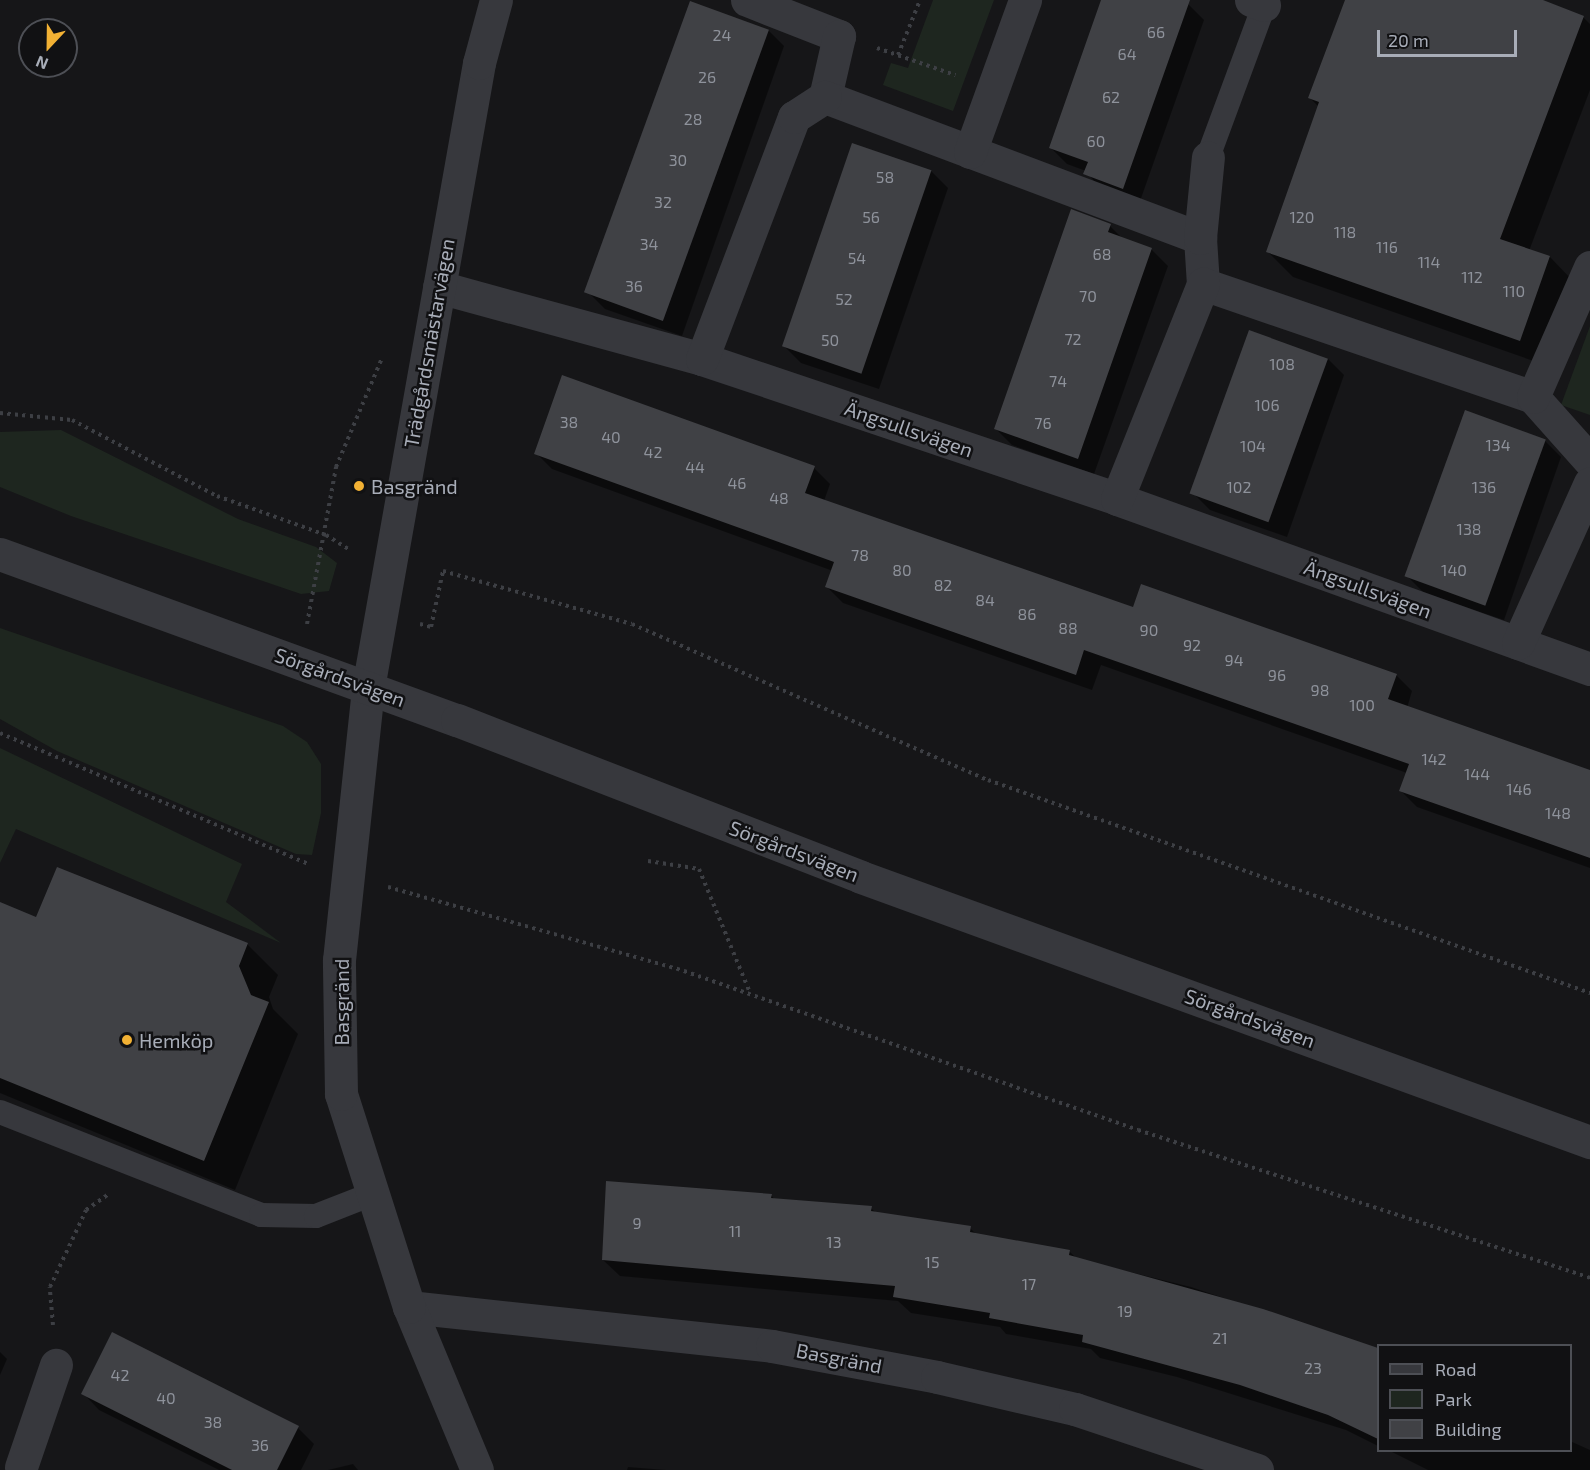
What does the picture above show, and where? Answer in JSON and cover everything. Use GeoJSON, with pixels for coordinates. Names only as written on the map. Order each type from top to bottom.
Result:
{"type":"FeatureCollection","features":[{"type":"Feature","properties":{"kind":"street","name":"Trädgårdsmästarvägen"},"geometry":{"type":"LineString","coordinates":[[368,688],[479,63],[496,0]]}},
{"type":"Feature","properties":{"kind":"street"},"geometry":{"type":"LineString","coordinates":[[702,359],[794,117],[825,98],[839,36],[747,0]]}},
{"type":"Feature","properties":{"kind":"street"},"geometry":{"type":"LineString","coordinates":[[970,152],[1025,0]]}},
{"type":"Feature","properties":{"kind":"street"},"geometry":{"type":"LineString","coordinates":[[825,98],[1200,238]]}},
{"type":"Feature","properties":{"kind":"street"},"geometry":{"type":"LineString","coordinates":[[1116,499],[1203,284],[1200,238],[1208,157]]}},
{"type":"Feature","properties":{"kind":"street"},"geometry":{"type":"LineString","coordinates":[[1533,397],[1590,267]]}},
{"type":"Feature","properties":{"kind":"street"},"geometry":{"type":"LineString","coordinates":[[1203,284],[1533,397],[1590,461]]}},
{"type":"Feature","properties":{"kind":"street","name":"Ängsullsvägen"},"geometry":{"type":"LineString","coordinates":[[439,287],[702,359],[1116,499],[1590,669]]}},
{"type":"Feature","properties":{"kind":"street"},"geometry":{"type":"LineString","coordinates":[[1518,643],[1590,483]]}},
{"type":"Feature","properties":{"kind":"street","name":"Sörgårdsvägen"},"geometry":{"type":"LineString","coordinates":[[0,554],[299,662],[861,877],[1590,1142]]}},
{"type":"Feature","properties":{"kind":"street","name":"Basgränd"},"geometry":{"type":"LineString","coordinates":[[368,688],[350,877],[339,960],[341,1094],[409,1307],[477,1470]]}},
{"type":"Feature","properties":{"kind":"street","name":"Basgränd"},"geometry":{"type":"LineString","coordinates":[[409,1307],[772,1346],[925,1375],[1075,1409],[1257,1470]]}},
{"type":"Feature","properties":{"kind":"street"},"geometry":{"type":"LineString","coordinates":[[23,1469],[56,1365]]}},
{"type":"Feature","properties":{"kind":"lane"},"geometry":{"type":"LineString","coordinates":[[1208,157],[1260,2]]}},
{"type":"Feature","properties":{"kind":"lane"},"geometry":{"type":"LineString","coordinates":[[0,1112],[261,1215],[316,1216],[372,1194]]}},
{"type":"Feature","properties":{"kind":"path"},"geometry":{"type":"LineString","coordinates":[[898,55],[920,0]]}},
{"type":"Feature","properties":{"kind":"path"},"geometry":{"type":"LineString","coordinates":[[839,36],[993,89]]}},
{"type":"Feature","properties":{"kind":"path"},"geometry":{"type":"LineString","coordinates":[[299,662],[326,535],[336,467],[386,350]]}},
{"type":"Feature","properties":{"kind":"path"},"geometry":{"type":"LineString","coordinates":[[0,413],[72,420],[217,496],[326,535],[353,552]]}},
{"type":"Feature","properties":{"kind":"path"},"geometry":{"type":"LineString","coordinates":[[381,614],[431,627],[443,570],[632,624],[988,780],[1590,993]]}},
{"type":"Feature","properties":{"kind":"path"},"geometry":{"type":"LineString","coordinates":[[0,733],[312,866],[750,994],[1138,1130],[1590,1278]]}},
{"type":"Feature","properties":{"kind":"path"},"geometry":{"type":"LineString","coordinates":[[648,861],[699,869],[750,994]]}},
{"type":"Feature","properties":{"kind":"path"},"geometry":{"type":"LineString","coordinates":[[56,1365],[50,1287],[86,1210],[145,1170]]}},
{"type":"Feature","properties":{"kind":"green space"},"geometry":{"type":"Polygon","coordinates":[[[933,0],[994,0],[953,111],[883,85],[891,63],[908,68],[933,0]]]}},
{"type":"Feature","properties":{"kind":"green space"},"geometry":{"type":"Polygon","coordinates":[[[1590,326],[1590,415],[1561,405],[1590,326]]]}},
{"type":"Feature","properties":{"kind":"green space"},"geometry":{"type":"Polygon","coordinates":[[[61,430],[238,519],[316,547],[337,563],[329,591],[301,594],[71,516],[0,487],[0,432],[61,430]]]}},
{"type":"Feature","properties":{"kind":"green space"},"geometry":{"type":"Polygon","coordinates":[[[0,628],[283,726],[307,742],[321,764],[321,813],[312,855],[296,854],[57,751],[0,719],[0,628]]]}},
{"type":"Feature","properties":{"kind":"green space"},"geometry":{"type":"Polygon","coordinates":[[[0,748],[242,864],[226,902],[281,943],[16,829],[0,863],[0,748]]]}},
{"type":"Feature","properties":{"kind":"building"},"geometry":{"type":"Polygon","coordinates":[[[1101,0],[1190,0],[1123,189],[1083,174],[1088,162],[1049,148],[1101,0]]]}},
{"type":"Feature","properties":{"kind":"building"},"geometry":{"type":"Polygon","coordinates":[[[1345,0],[1543,0],[1584,16],[1500,239],[1550,256],[1520,341],[1266,252],[1319,102],[1308,98],[1345,0]]]}},
{"type":"Feature","properties":{"kind":"building"},"geometry":{"type":"Polygon","coordinates":[[[690,1],[769,30],[663,321],[584,292],[690,1]]]}},
{"type":"Feature","properties":{"kind":"building"},"geometry":{"type":"Polygon","coordinates":[[[852,143],[931,170],[861,374],[782,346],[852,143]]]}},
{"type":"Feature","properties":{"kind":"building"},"geometry":{"type":"Polygon","coordinates":[[[1071,209],[1111,224],[1108,232],[1152,248],[1078,459],[994,429],[1071,209]]]}},
{"type":"Feature","properties":{"kind":"building"},"geometry":{"type":"Polygon","coordinates":[[[1249,330],[1328,359],[1268,522],[1189,494],[1249,330]]]}},
{"type":"Feature","properties":{"kind":"building"},"geometry":{"type":"Polygon","coordinates":[[[562,375],[815,466],[805,493],[1133,607],[1141,584],[1397,674],[1388,699],[1590,770],[1590,858],[1399,791],[1409,764],[1084,650],[1076,675],[825,587],[834,562],[534,454],[562,375]]]}},
{"type":"Feature","properties":{"kind":"building"},"geometry":{"type":"Polygon","coordinates":[[[1465,410],[1546,439],[1485,606],[1404,576],[1465,410]]]}},
{"type":"Feature","properties":{"kind":"building","name":"Hemköp"},"geometry":{"type":"Polygon","coordinates":[[[57,867],[248,943],[239,966],[251,995],[269,1002],[204,1161],[0,1078],[0,902],[36,917],[57,867]]]}},
{"type":"Feature","properties":{"kind":"building"},"geometry":{"type":"Polygon","coordinates":[[[606,1181],[772,1194],[771,1198],[872,1206],[871,1211],[971,1226],[970,1232],[1070,1250],[1069,1255],[1263,1309],[1377,1348],[1377,1439],[1328,1415],[1240,1385],[1082,1342],[1083,1335],[989,1318],[990,1313],[893,1297],[895,1286],[602,1260],[606,1181]]]}},
{"type":"Feature","properties":{"kind":"building"},"geometry":{"type":"Polygon","coordinates":[[[112,1332],[299,1426],[277,1470],[232,1470],[81,1394],[112,1332]]]}},
{"type":"Feature","properties":{"kind":"place","name":"Basgränd"},"geometry":{"type":"Point","coordinates":[359,486]}},
{"type":"Feature","properties":{"kind":"place","name":"Hemköp"},"geometry":{"type":"Point","coordinates":[127,1040]}}]}
